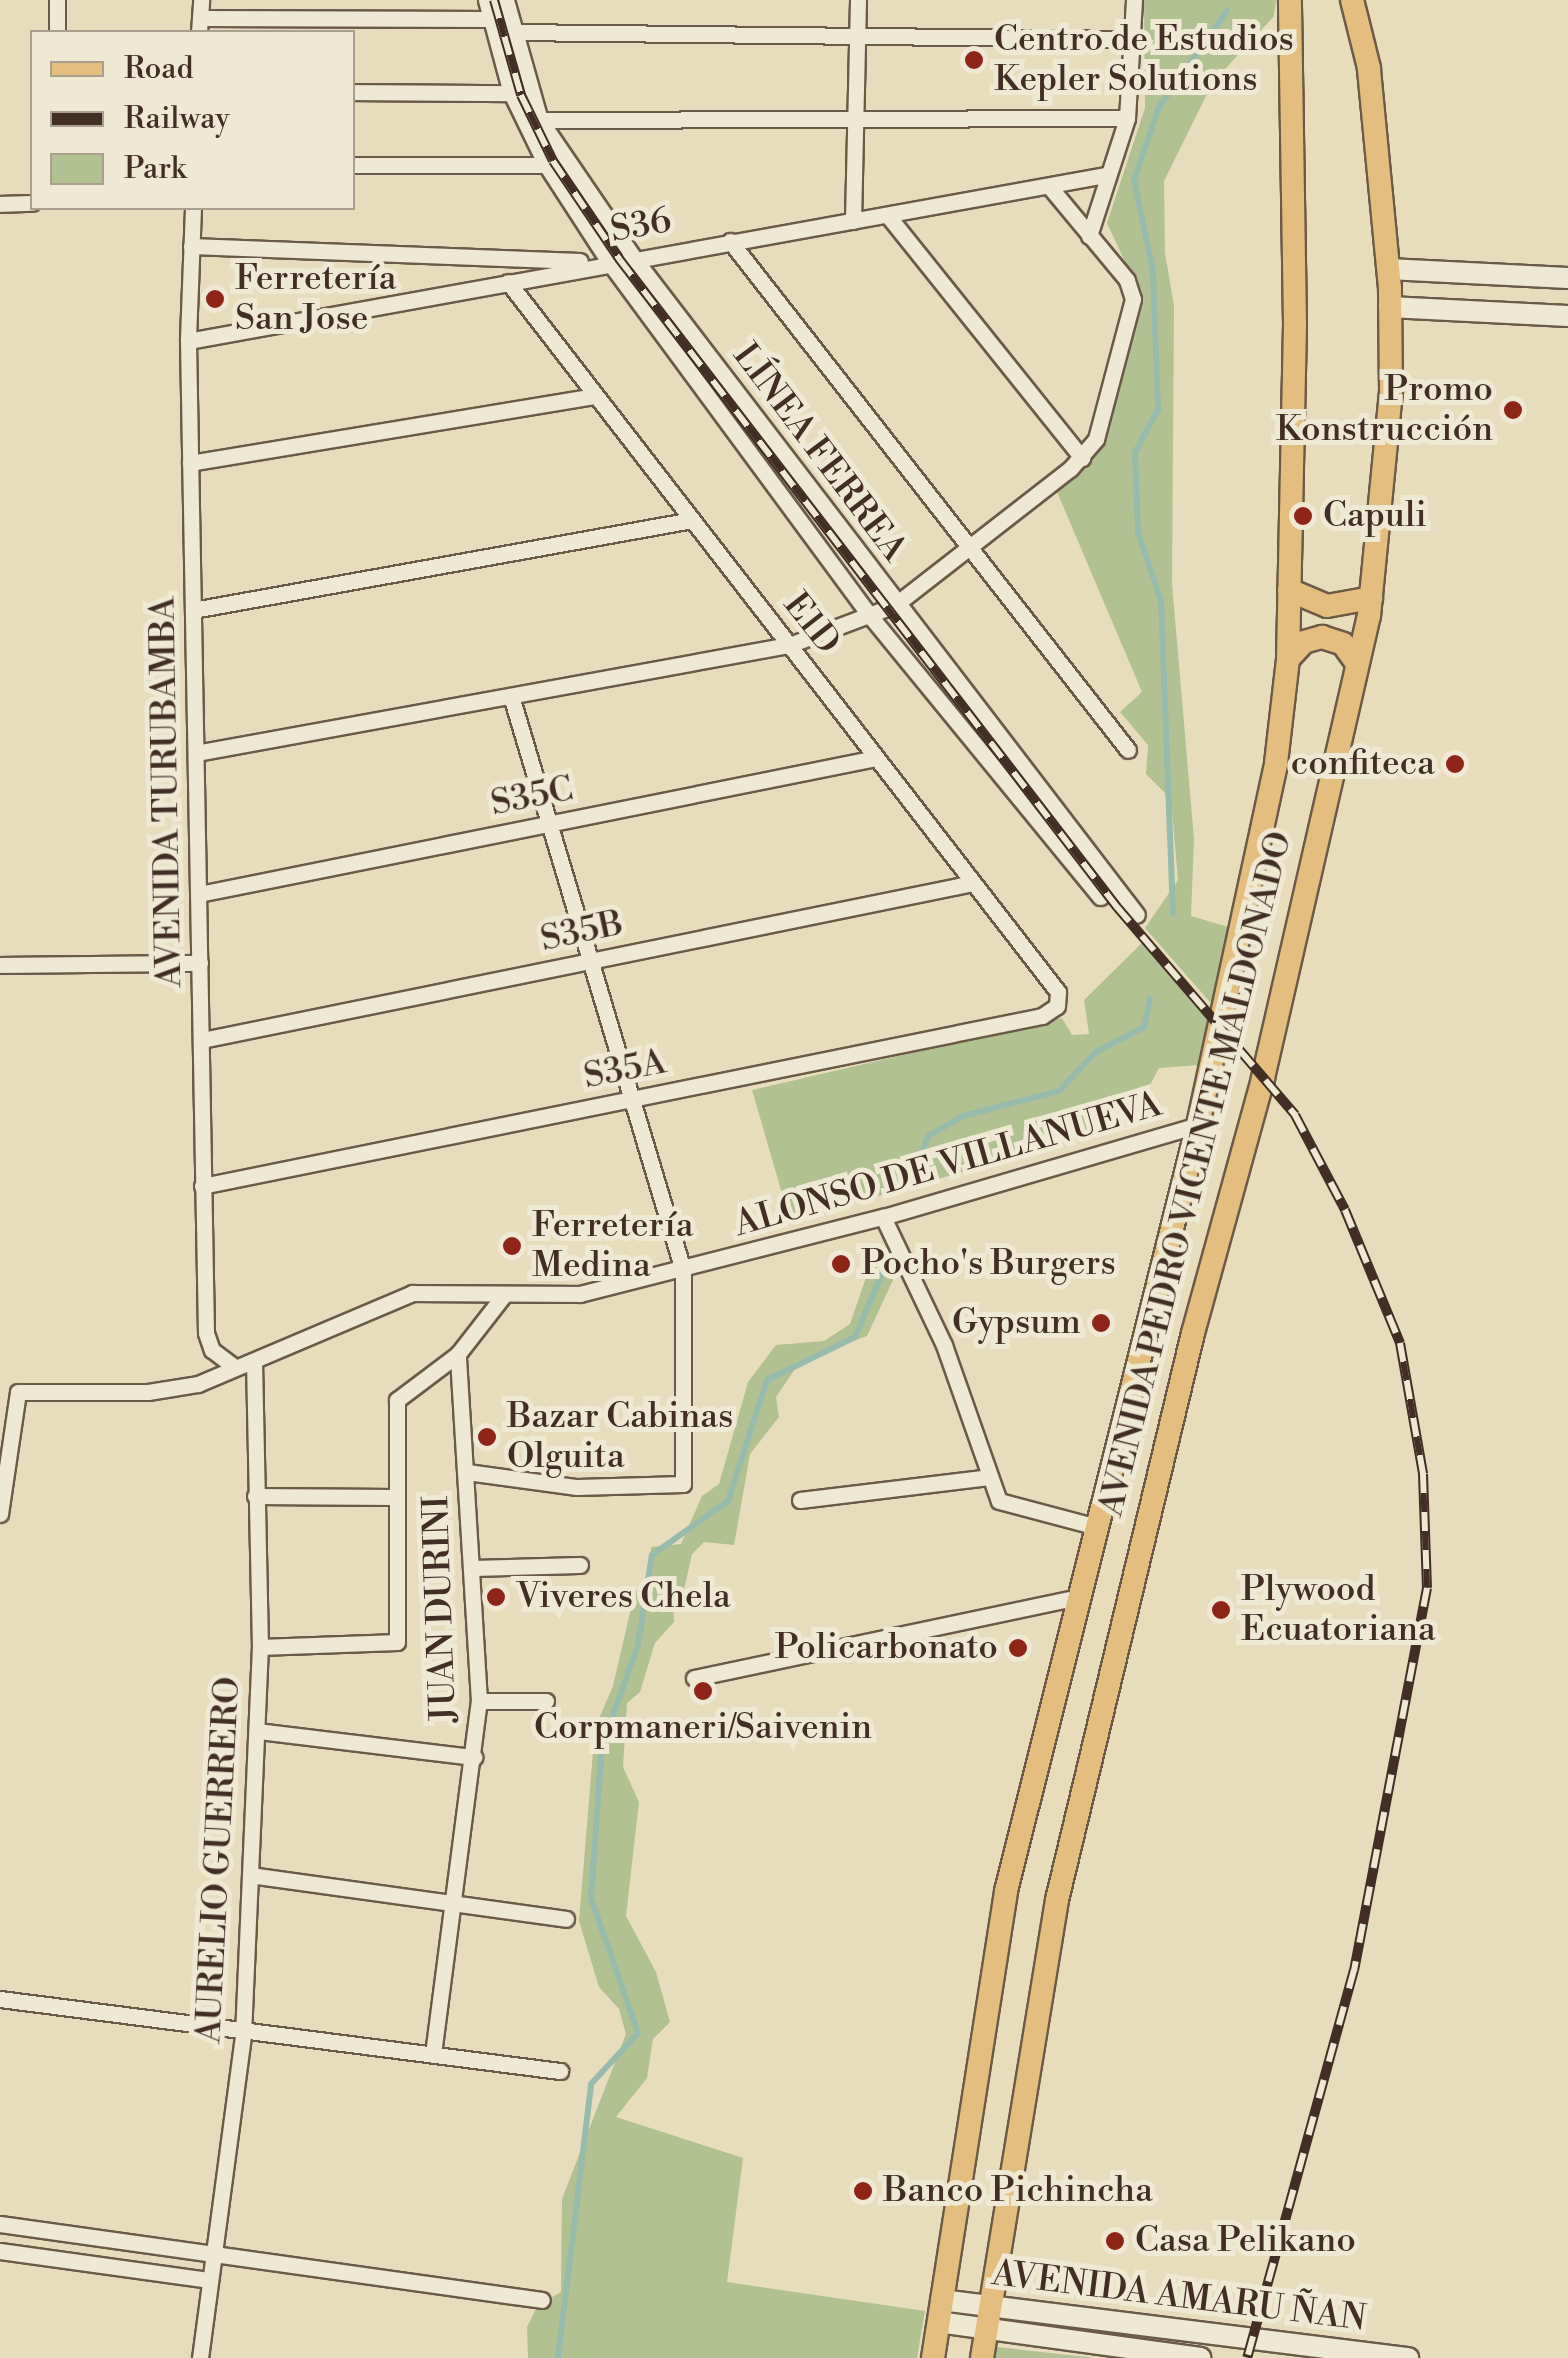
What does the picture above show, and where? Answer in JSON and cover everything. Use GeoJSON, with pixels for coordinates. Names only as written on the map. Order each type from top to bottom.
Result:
{"type":"FeatureCollection","features":[{"type":"Feature","properties":{"kind":"main road","name":"AVENIDA PEDRO VICENTE MALDONADO"},"geometry":{"type":"LineString","coordinates":[[933,2358],[1006,1891],[1074,1598],[1198,1125],[1259,852],[1288,659],[1295,324],[1290,0]]}},
{"type":"Feature","properties":{"kind":"main road","name":"AVENIDA PEDRO VICENTE MALDONADO"},"geometry":{"type":"LineString","coordinates":[[982,2358],[1057,1900],[1193,1333],[1263,1078],[1371,598],[1391,390],[1388,269],[1369,68],[1352,0]]}},
{"type":"Feature","properties":{"kind":"main road"},"geometry":{"type":"LineString","coordinates":[[1388,269],[1568,278]]}},
{"type":"Feature","properties":{"kind":"main road"},"geometry":{"type":"LineString","coordinates":[[1389,306],[1568,316]]}},
{"type":"Feature","properties":{"kind":"main road"},"geometry":{"type":"LineString","coordinates":[[1289,590],[1326,606],[1371,598]]}},
{"type":"Feature","properties":{"kind":"main road"},"geometry":{"type":"LineString","coordinates":[[1288,659],[1304,642],[1322,637],[1343,644],[1356,663]]}},
{"type":"Feature","properties":{"kind":"main road","name":"AVENIDA AMARU ÑAN"},"geometry":{"type":"LineString","coordinates":[[940,2311],[1201,2358]]}},
{"type":"Feature","properties":{"kind":"main road","name":"AVENIDA AMARU ÑAN"},"geometry":{"type":"LineString","coordinates":[[987,2319],[1269,2350],[1408,2358]]}},
{"type":"Feature","properties":{"kind":"street"},"geometry":{"type":"LineString","coordinates":[[57,0],[57,30]]}},
{"type":"Feature","properties":{"kind":"street"},"geometry":{"type":"LineString","coordinates":[[200,0],[200,25],[490,19]]}},
{"type":"Feature","properties":{"kind":"street","name":"LÍNEA FERREA"},"geometry":{"type":"LineString","coordinates":[[486,0],[510,93],[546,165],[610,262],[871,618],[1100,897]]}},
{"type":"Feature","properties":{"kind":"street","name":"LÍNEA FERREA"},"geometry":{"type":"LineString","coordinates":[[506,0],[510,32],[540,120],[634,258],[895,605],[1136,914]]}},
{"type":"Feature","properties":{"kind":"street"},"geometry":{"type":"LineString","coordinates":[[853,222],[858,0]]}},
{"type":"Feature","properties":{"kind":"street"},"geometry":{"type":"LineString","coordinates":[[1090,236],[1127,118],[1136,39],[1134,0]]}},
{"type":"Feature","properties":{"kind":"street"},"geometry":{"type":"LineString","coordinates":[[510,32],[1136,39]]}},
{"type":"Feature","properties":{"kind":"street"},"geometry":{"type":"LineString","coordinates":[[355,92],[510,93]]}},
{"type":"Feature","properties":{"kind":"street"},"geometry":{"type":"LineString","coordinates":[[540,120],[1127,118]]}},
{"type":"Feature","properties":{"kind":"street"},"geometry":{"type":"LineString","coordinates":[[355,166],[546,165]]}},
{"type":"Feature","properties":{"kind":"street","name":"S36"},"geometry":{"type":"LineString","coordinates":[[188,341],[1106,175]]}},
{"type":"Feature","properties":{"kind":"street"},"geometry":{"type":"LineString","coordinates":[[196,753],[789,645],[871,618],[895,605],[1082,458],[1096,440],[1133,299],[1127,280],[1048,186]]}},
{"type":"Feature","properties":{"kind":"street"},"geometry":{"type":"LineString","coordinates":[[0,204],[30,203]]}},
{"type":"Feature","properties":{"kind":"street","name":"AVENIDA TURUBAMBA"},"geometry":{"type":"LineString","coordinates":[[192,210],[188,341],[206,1333],[212,1350],[232,1364]]}},
{"type":"Feature","properties":{"kind":"street"},"geometry":{"type":"LineString","coordinates":[[890,217],[1082,458]]}},
{"type":"Feature","properties":{"kind":"street"},"geometry":{"type":"LineString","coordinates":[[730,241],[972,544],[1128,750]]}},
{"type":"Feature","properties":{"kind":"street"},"geometry":{"type":"LineString","coordinates":[[191,246],[610,262]]}},
{"type":"Feature","properties":{"kind":"street","name":"E1D"},"geometry":{"type":"LineString","coordinates":[[508,282],[1058,992],[1057,1006]]}},
{"type":"Feature","properties":{"kind":"street"},"geometry":{"type":"LineString","coordinates":[[190,463],[596,396]]}},
{"type":"Feature","properties":{"kind":"street"},"geometry":{"type":"LineString","coordinates":[[193,610],[692,520]]}},
{"type":"Feature","properties":{"kind":"street"},"geometry":{"type":"LineString","coordinates":[[467,1472],[577,1487],[683,1484],[683,1270],[511,696]]}},
{"type":"Feature","properties":{"kind":"street","name":"S35C"},"geometry":{"type":"LineString","coordinates":[[199,894],[876,758]]}},
{"type":"Feature","properties":{"kind":"street","name":"S35B"},"geometry":{"type":"LineString","coordinates":[[202,1040],[973,883]]}},
{"type":"Feature","properties":{"kind":"street"},"geometry":{"type":"LineString","coordinates":[[0,965],[200,963]]}},
{"type":"Feature","properties":{"kind":"street","name":"S35A"},"geometry":{"type":"LineString","coordinates":[[202,1186],[1042,1016],[1057,1006]]}},
{"type":"Feature","properties":{"kind":"street","name":"ALONSO DE VILLANUEVA"},"geometry":{"type":"LineString","coordinates":[[0,1514],[18,1392],[148,1392],[198,1384],[232,1364],[254,1363],[412,1293],[580,1294],[884,1217],[1198,1125]]}},
{"type":"Feature","properties":{"kind":"street"},"geometry":{"type":"LineString","coordinates":[[884,1217],[944,1345],[988,1478],[999,1500],[1093,1526]]}},
{"type":"Feature","properties":{"kind":"street"},"geometry":{"type":"LineString","coordinates":[[260,1647],[397,1642],[392,1498],[397,1400],[458,1354],[504,1295]]}},
{"type":"Feature","properties":{"kind":"street","name":"JUAN DURINI"},"geometry":{"type":"LineString","coordinates":[[434,2054],[457,1904],[479,1700],[458,1354]]}},
{"type":"Feature","properties":{"kind":"street","name":"AURELIO GUERRERO"},"geometry":{"type":"LineString","coordinates":[[200,2358],[243,2035],[260,1647],[254,1363]]}},
{"type":"Feature","properties":{"kind":"street"},"geometry":{"type":"LineString","coordinates":[[800,1500],[988,1478]]}},
{"type":"Feature","properties":{"kind":"street"},"geometry":{"type":"LineString","coordinates":[[255,1496],[392,1498]]}},
{"type":"Feature","properties":{"kind":"street"},"geometry":{"type":"LineString","coordinates":[[472,1568],[580,1565]]}},
{"type":"Feature","properties":{"kind":"street"},"geometry":{"type":"LineString","coordinates":[[694,1678],[1074,1598]]}},
{"type":"Feature","properties":{"kind":"street"},"geometry":{"type":"LineString","coordinates":[[479,1700],[546,1701]]}},
{"type":"Feature","properties":{"kind":"street"},"geometry":{"type":"LineString","coordinates":[[258,1731],[474,1758]]}},
{"type":"Feature","properties":{"kind":"street"},"geometry":{"type":"LineString","coordinates":[[250,1875],[566,1919]]}},
{"type":"Feature","properties":{"kind":"street"},"geometry":{"type":"LineString","coordinates":[[0,1998],[243,2035],[434,2054],[560,2072]]}},
{"type":"Feature","properties":{"kind":"street"},"geometry":{"type":"LineString","coordinates":[[0,2224],[542,2300]]}},
{"type":"Feature","properties":{"kind":"street"},"geometry":{"type":"LineString","coordinates":[[0,2251],[210,2280]]}},
{"type":"Feature","properties":{"kind":"green space"},"geometry":{"type":"Polygon","coordinates":[[[1144,0],[1276,0],[1274,16],[1213,82],[1164,181],[1165,253],[1174,306],[1172,584],[1194,839],[1191,916],[1232,928],[1216,1009],[1145,928],[1178,880],[1171,799],[1146,774],[1148,745],[1120,712],[1142,692],[1055,487],[1103,446],[1137,307],[1132,277],[1107,223],[1145,108],[1144,0]]]}},
{"type":"Feature","properties":{"kind":"green space"},"geometry":{"type":"Polygon","coordinates":[[[1143,942],[1210,1021],[1200,1065],[1159,1068],[1150,1085],[1111,1099],[1114,1129],[790,1221],[752,1090],[1062,1018],[1072,1035],[1089,1034],[1084,1000],[1143,942]]]}},
{"type":"Feature","properties":{"kind":"green space"},"geometry":{"type":"Polygon","coordinates":[[[871,1263],[893,1280],[867,1336],[801,1360],[776,1397],[779,1417],[750,1454],[734,1545],[704,1542],[692,1554],[684,1590],[673,1598],[674,1622],[655,1643],[640,1692],[627,1703],[623,1767],[639,1802],[626,1916],[656,1972],[670,2022],[653,2039],[647,2078],[616,2117],[743,2158],[727,2282],[925,2311],[917,2358],[528,2358],[527,2327],[538,2305],[561,2292],[562,2199],[626,2034],[619,2009],[599,1987],[579,1921],[595,1728],[613,1686],[635,1591],[651,1589],[651,1547],[681,1544],[702,1496],[719,1484],[748,1382],[776,1345],[824,1341],[850,1324],[871,1263]]]}},
{"type":"Feature","properties":{"kind":"green space"},"geometry":{"type":"Polygon","coordinates":[[[997,2347],[1095,2358],[994,2358],[997,2347]]]}},
{"type":"Feature","properties":{"kind":"waterway"},"geometry":{"type":"LineString","coordinates":[[1173,913],[1161,601],[1138,532],[1135,453],[1158,409],[1153,271],[1134,180],[1159,107],[1227,11]]}},
{"type":"Feature","properties":{"kind":"waterway"},"geometry":{"type":"LineString","coordinates":[[911,1186],[928,1136],[963,1116],[1059,1091],[1096,1052],[1144,1027],[1150,999]]}},
{"type":"Feature","properties":{"kind":"waterway"},"geometry":{"type":"LineString","coordinates":[[558,2358],[591,2084],[638,2033],[591,1898],[602,1746],[638,1645],[652,1555],[728,1501],[767,1380],[855,1337],[887,1262]]}},
{"type":"Feature","properties":{"kind":"railway"},"geometry":{"type":"LineString","coordinates":[[494,0],[521,95],[553,161],[620,260],[1117,907],[1295,1115],[1345,1210],[1400,1343],[1423,1474],[1427,1588],[1354,1970],[1247,2358]]}},
{"type":"Feature","properties":{"kind":"place","name":"Centro de Estudios Kepler Solutions"},"geometry":{"type":"Point","coordinates":[974,60]}},
{"type":"Feature","properties":{"kind":"place","name":"Ferretería San Jose"},"geometry":{"type":"Point","coordinates":[215,299]}},
{"type":"Feature","properties":{"kind":"place","name":"Promo Konstrucción"},"geometry":{"type":"Point","coordinates":[1513,410]}},
{"type":"Feature","properties":{"kind":"place","name":"Capuli"},"geometry":{"type":"Point","coordinates":[1303,516]}},
{"type":"Feature","properties":{"kind":"place","name":"confiteca"},"geometry":{"type":"Point","coordinates":[1455,764]}},
{"type":"Feature","properties":{"kind":"place","name":"Ferretería Medina"},"geometry":{"type":"Point","coordinates":[512,1246]}},
{"type":"Feature","properties":{"kind":"place","name":"Pocho's Burgers"},"geometry":{"type":"Point","coordinates":[841,1264]}},
{"type":"Feature","properties":{"kind":"place","name":"Gypsum"},"geometry":{"type":"Point","coordinates":[1101,1323]}},
{"type":"Feature","properties":{"kind":"place","name":"Bazar Cabinas Olguita"},"geometry":{"type":"Point","coordinates":[487,1437]}},
{"type":"Feature","properties":{"kind":"place","name":"Viveres Chela"},"geometry":{"type":"Point","coordinates":[496,1597]}},
{"type":"Feature","properties":{"kind":"place","name":"Plywood Ecuatoriana"},"geometry":{"type":"Point","coordinates":[1221,1610]}},
{"type":"Feature","properties":{"kind":"place","name":"Policarbonato"},"geometry":{"type":"Point","coordinates":[1018,1648]}},
{"type":"Feature","properties":{"kind":"place","name":"Corpmaneri/Saivenin"},"geometry":{"type":"Point","coordinates":[703,1691]}},
{"type":"Feature","properties":{"kind":"place","name":"Banco Pichincha"},"geometry":{"type":"Point","coordinates":[863,2191]}},
{"type":"Feature","properties":{"kind":"place","name":"Casa Pelikano"},"geometry":{"type":"Point","coordinates":[1115,2241]}}]}
